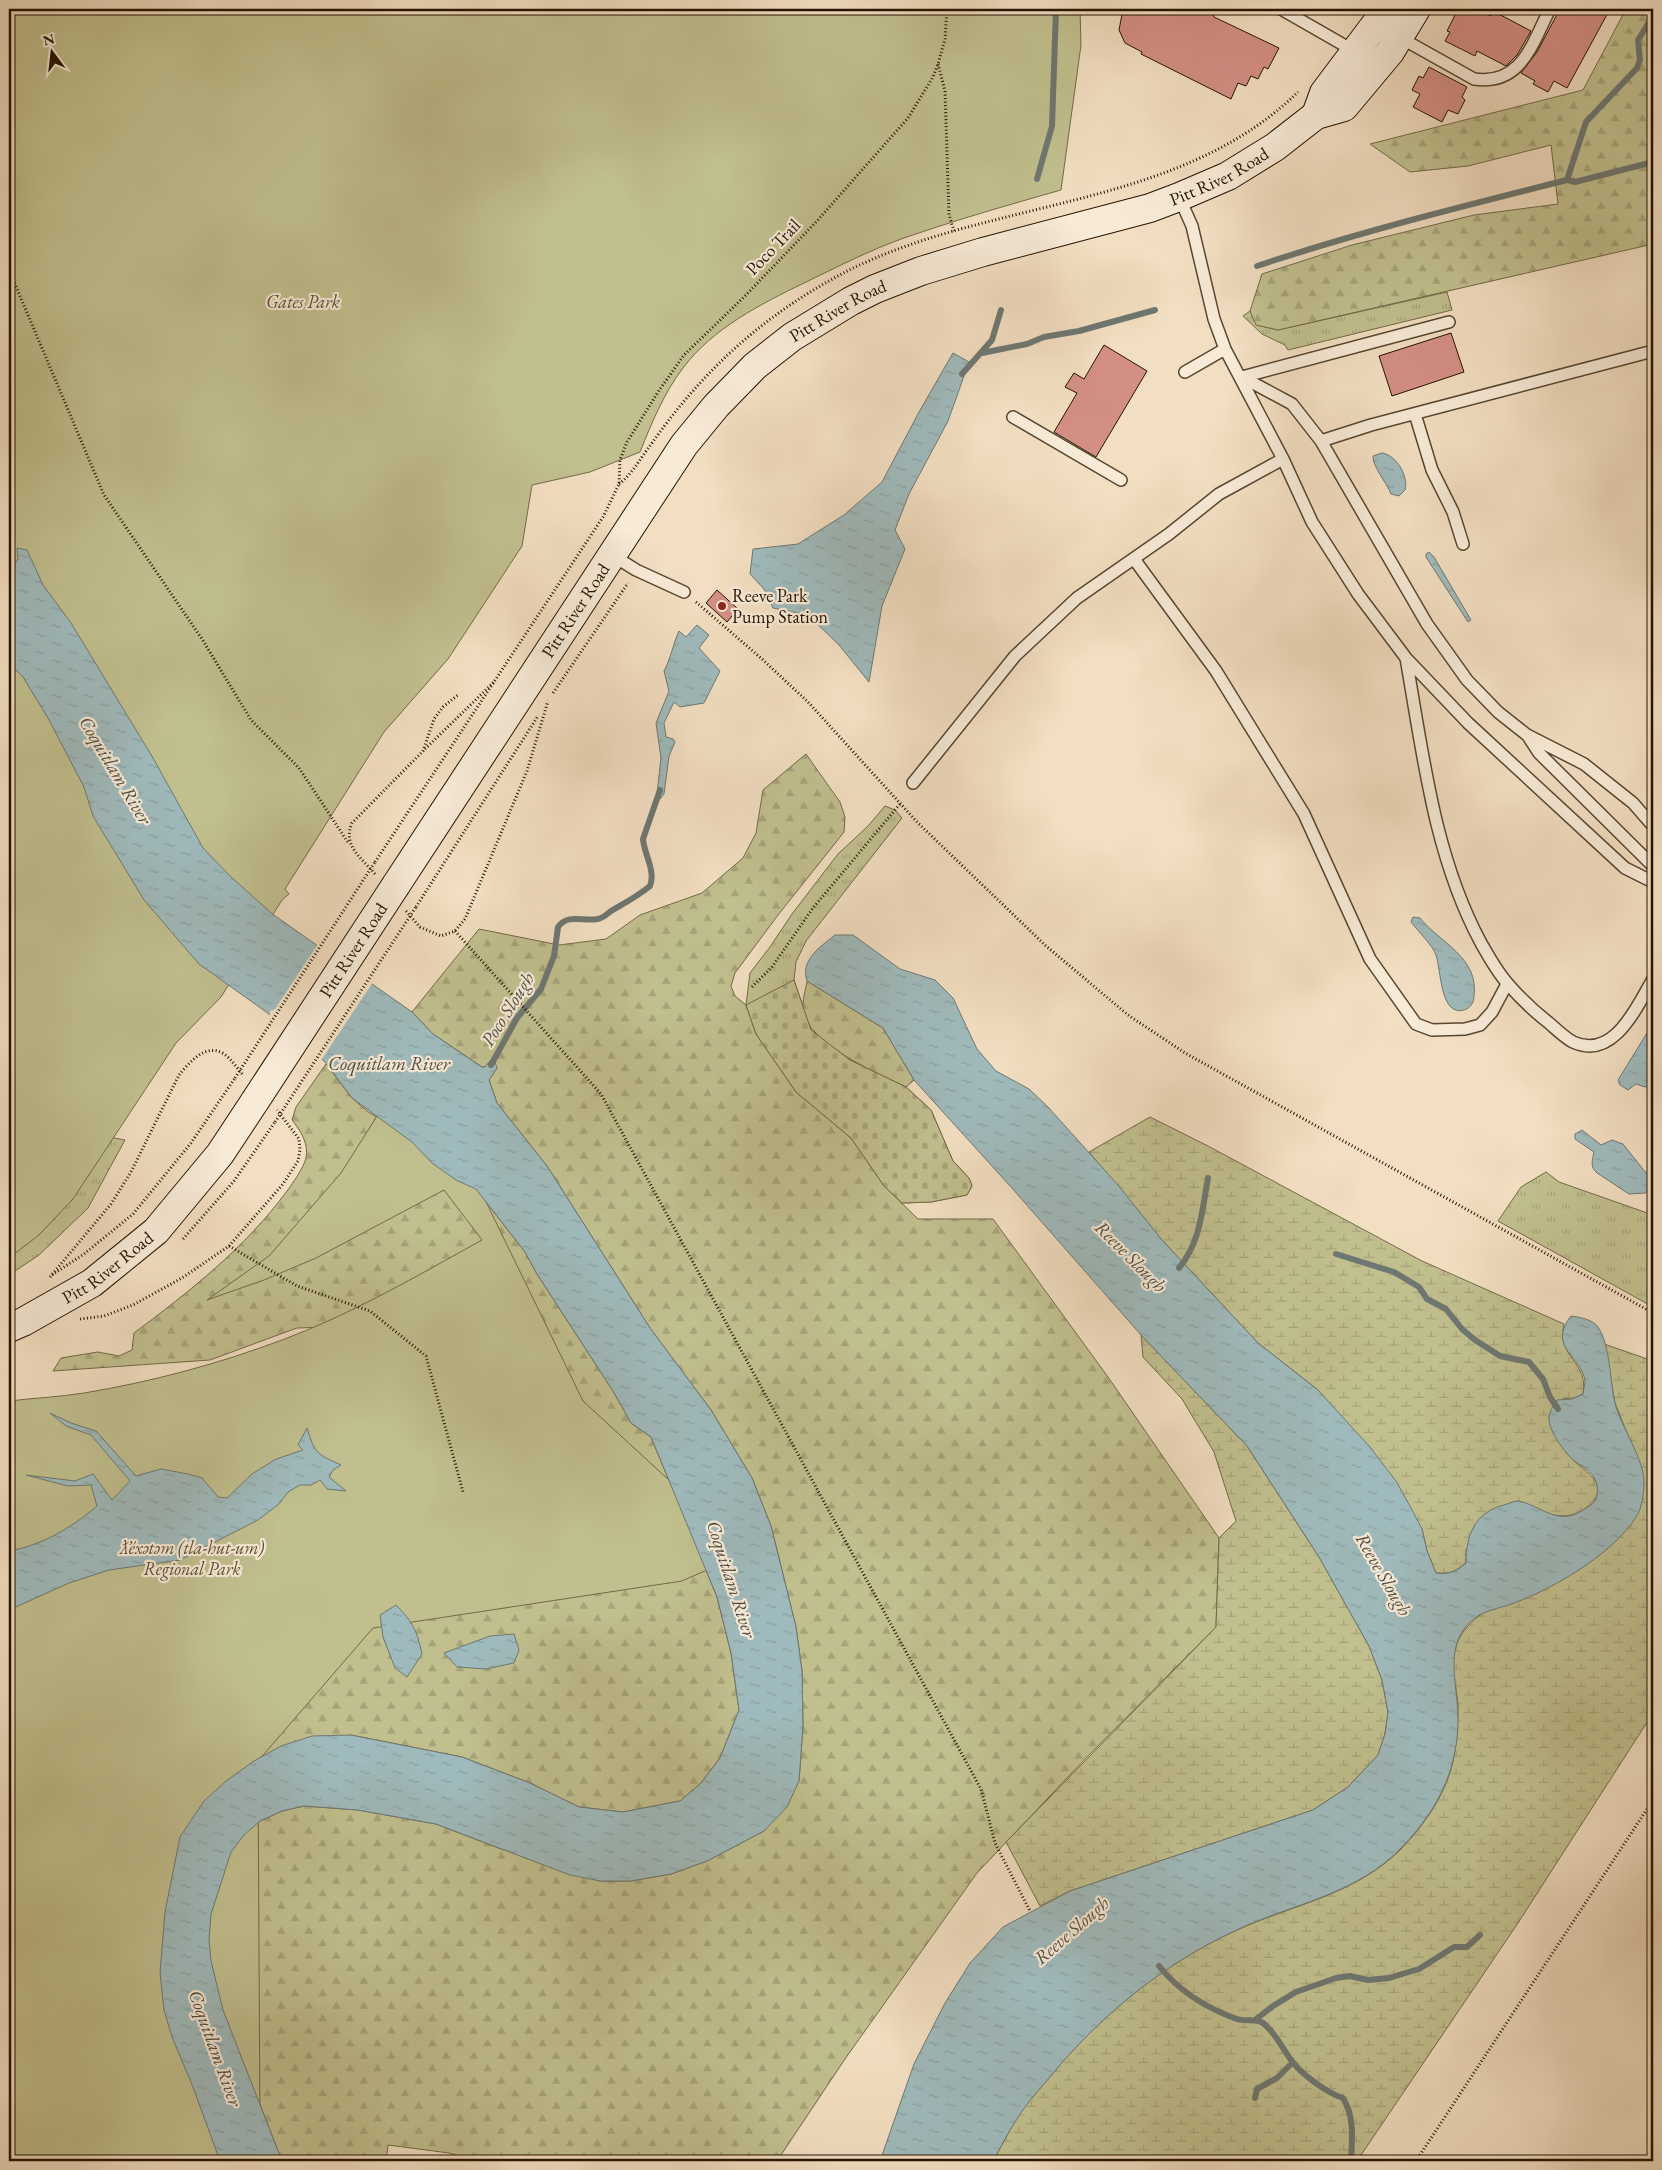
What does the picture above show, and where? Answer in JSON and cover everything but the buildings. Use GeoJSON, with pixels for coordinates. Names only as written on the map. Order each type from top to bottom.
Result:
{"type":"FeatureCollection","features":[{"type":"Feature","properties":{"kind":"main road"},"geometry":{"type":"LineString","coordinates":[[1316,115],[1324,93],[1387,9]]}},
{"type":"Feature","properties":{"kind":"main road","name":"Pitt River Road"},"geometry":{"type":"LineString","coordinates":[[9,1328],[92,1283],[156,1230],[220,1154],[684,445],[716,406],[773,352],[831,312],[875,289],[921,271],[983,252],[1150,208],[1228,176],[1275,147],[1316,115],[1344,107],[1390,52],[1416,9]]}},
{"type":"Feature","properties":{"kind":"lane"},"geometry":{"type":"LineString","coordinates":[[1281,9],[1356,52]]}},
{"type":"Feature","properties":{"kind":"lane"},"geometry":{"type":"LineString","coordinates":[[1399,37],[1474,79],[1488,81],[1512,72],[1523,61],[1550,9]]}},
{"type":"Feature","properties":{"kind":"lane"},"geometry":{"type":"LineString","coordinates":[[1178,197],[1192,226],[1214,320],[1225,349],[1242,377],[1312,522],[1358,594],[1406,658],[1468,723],[1625,868],[1653,882]]}},
{"type":"Feature","properties":{"kind":"lane"},"geometry":{"type":"LineString","coordinates":[[1242,377],[1449,322]]}},
{"type":"Feature","properties":{"kind":"lane"},"geometry":{"type":"LineString","coordinates":[[1185,372],[1225,349]]}},
{"type":"Feature","properties":{"kind":"lane"},"geometry":{"type":"LineString","coordinates":[[1321,441],[1653,351]]}},
{"type":"Feature","properties":{"kind":"lane"},"geometry":{"type":"LineString","coordinates":[[1242,377],[1292,404],[1321,441],[1427,624],[1467,680],[1498,712],[1527,735],[1584,764],[1633,802],[1653,826]]}},
{"type":"Feature","properties":{"kind":"lane"},"geometry":{"type":"LineString","coordinates":[[1415,414],[1432,470],[1453,512],[1463,544]]}},
{"type":"Feature","properties":{"kind":"lane"},"geometry":{"type":"LineString","coordinates":[[1013,417],[1121,480]]}},
{"type":"Feature","properties":{"kind":"lane"},"geometry":{"type":"LineString","coordinates":[[913,783],[1015,656],[1078,598],[1169,534],[1219,494],[1283,459]]}},
{"type":"Feature","properties":{"kind":"lane"},"geometry":{"type":"LineString","coordinates":[[612,555],[636,570],[684,592]]}},
{"type":"Feature","properties":{"kind":"lane"},"geometry":{"type":"LineString","coordinates":[[1134,559],[1216,671],[1304,814],[1370,958],[1416,1024],[1432,1030],[1465,1029],[1480,1025],[1492,1012],[1507,984]]}},
{"type":"Feature","properties":{"kind":"lane"},"geometry":{"type":"LineString","coordinates":[[1406,658],[1423,755],[1444,854],[1467,916],[1507,984],[1542,1018],[1573,1042],[1595,1046],[1611,1039],[1630,1019],[1653,979]]}},
{"type":"Feature","properties":{"kind":"lane"},"geometry":{"type":"LineString","coordinates":[[1527,735],[1539,753],[1653,866]]}},
{"type":"Feature","properties":{"kind":"path","name":"Poco Trail"},"geometry":{"type":"LineString","coordinates":[[498,678],[603,517],[619,484],[620,460],[627,442],[673,369],[684,355],[745,296],[817,221],[908,118],[938,64],[945,40],[948,9]]}},
{"type":"Feature","properties":{"kind":"path"},"geometry":{"type":"LineString","coordinates":[[938,64],[945,92],[949,215],[954,231]]}},
{"type":"Feature","properties":{"kind":"path"},"geometry":{"type":"LineString","coordinates":[[9,270],[104,495],[202,639],[251,720],[299,768],[350,846]]}},
{"type":"Feature","properties":{"kind":"path"},"geometry":{"type":"LineString","coordinates":[[275,1122],[416,907],[546,703],[636,570]]}},
{"type":"Feature","properties":{"kind":"path"},"geometry":{"type":"LineString","coordinates":[[684,592],[762,659],[808,702],[900,804],[986,890],[1053,952],[1128,1016],[1184,1052],[1653,1313]]}},
{"type":"Feature","properties":{"kind":"path"},"geometry":{"type":"LineString","coordinates":[[423,751],[451,721],[498,678]]}},
{"type":"Feature","properties":{"kind":"path"},"geometry":{"type":"LineString","coordinates":[[50,1276],[84,1254],[133,1214],[191,1143],[498,678]]}},
{"type":"Feature","properties":{"kind":"path"},"geometry":{"type":"LineString","coordinates":[[752,987],[772,967],[813,908],[900,804]]}},
{"type":"Feature","properties":{"kind":"path"},"geometry":{"type":"LineString","coordinates":[[455,931],[601,1094],[981,1789],[994,1843],[1030,1911]]}},
{"type":"Feature","properties":{"kind":"path"},"geometry":{"type":"LineString","coordinates":[[229,1246],[297,1286],[370,1311],[426,1356],[463,1492]]}},
{"type":"Feature","properties":{"kind":"path"},"geometry":{"type":"LineString","coordinates":[[1416,2161],[1653,1800]]}},
{"type":"Feature","properties":{"kind":"green space","name":"Gates Park"},"geometry":{"type":"Polygon","coordinates":[[[9,9],[1080,9],[1081,45],[1061,190],[924,231],[891,243],[841,265],[755,309],[723,329],[695,354],[683,368],[664,398],[640,452],[590,472],[532,485],[522,546],[448,659],[384,732],[285,889],[289,894],[282,900],[221,997],[176,1043],[73,1199],[39,1235],[9,1258],[9,9]]]}},
{"type":"Feature","properties":{"kind":"green space"},"geometry":{"type":"Polygon","coordinates":[[[1626,9],[1653,9],[1653,244],[1278,330],[1256,325],[1250,311],[1262,274],[1352,245],[1474,215],[1558,204],[1551,145],[1468,166],[1410,172],[1370,144],[1583,90],[1626,9]]]}},
{"type":"Feature","properties":{"kind":"green space"},"geometry":{"type":"Polygon","coordinates":[[[1447,292],[1452,310],[1288,350],[1285,345],[1262,334],[1243,316],[1250,311],[1257,325],[1278,330],[1447,292]]]}},
{"type":"Feature","properties":{"kind":"green space"},"geometry":{"type":"Polygon","coordinates":[[[806,754],[840,802],[845,817],[844,832],[735,973],[731,986],[735,996],[746,1005],[756,1034],[796,1092],[851,1138],[884,1186],[918,1219],[993,1219],[1108,1377],[1219,1538],[1216,1627],[1085,1759],[977,1873],[845,2059],[777,2161],[475,2161],[449,2153],[388,2145],[386,2161],[282,2161],[223,2010],[244,1835],[260,1821],[282,1811],[304,1806],[358,1810],[436,1824],[501,1849],[600,1881],[631,1881],[671,1874],[707,1861],[764,1831],[799,1781],[803,1726],[802,1671],[796,1627],[771,1526],[752,1478],[711,1410],[650,1328],[547,1166],[497,1103],[489,1080],[497,1068],[491,1060],[485,1067],[482,1067],[433,1034],[412,1012],[479,929],[559,945],[606,939],[640,915],[702,893],[743,858],[756,833],[763,790],[806,754]]]}},
{"type":"Feature","properties":{"kind":"green space"},"geometry":{"type":"Polygon","coordinates":[[[885,806],[895,810],[902,818],[806,941],[796,962],[794,980],[811,1030],[850,1060],[906,1087],[931,1110],[953,1161],[969,1178],[972,1186],[967,1195],[931,1202],[902,1203],[756,1034],[746,1005],[750,973],[838,854],[868,826],[885,806]]]}},
{"type":"Feature","properties":{"kind":"green space"},"geometry":{"type":"Polygon","coordinates":[[[794,980],[811,1030],[850,1060],[906,1087],[931,1110],[953,1161],[969,1178],[972,1186],[967,1195],[931,1202],[902,1203],[884,1186],[851,1138],[796,1092],[756,1034],[746,1005],[794,980]]]}},
{"type":"Feature","properties":{"kind":"green space"},"geometry":{"type":"Polygon","coordinates":[[[807,981],[883,1028],[914,1080],[906,1087],[893,1081],[845,1056],[817,1034],[807,1022],[803,1009],[807,981]]]}},
{"type":"Feature","properties":{"kind":"green space","name":"ƛ̓éxətəm (tla-hut-um) Regional Park"},"geometry":{"type":"Polygon","coordinates":[[[415,1056],[583,1401],[721,1528],[716,1566],[682,1581],[373,1628],[258,1761],[260,2136],[249,2161],[9,2161],[9,1401],[109,1389],[184,1371],[258,1349],[308,1330],[359,1306],[409,1281],[482,1240],[444,1190],[316,1258],[264,1280],[207,1300],[269,1256],[341,1173],[415,1056]]]}},
{"type":"Feature","properties":{"kind":"green space","name":"ƛ̓éxətəm (tla-hut-um) Regional Park"},"geometry":{"type":"Polygon","coordinates":[[[326,1064],[352,1098],[367,1111],[394,1128],[476,1189],[525,1252],[537,1274],[613,1391],[631,1423],[651,1437],[717,1597],[731,1653],[739,1710],[720,1758],[701,1783],[680,1801],[623,1812],[579,1807],[530,1783],[462,1757],[351,1735],[254,1761],[220,2161],[9,2161],[9,1776],[334,1327],[297,1328],[210,1360],[53,1371],[61,1358],[98,1352],[119,1356],[132,1350],[134,1333],[216,1268],[254,1231],[287,1191],[305,1162],[307,1152],[305,1142],[301,1132],[292,1120],[296,1107],[326,1064]]]}},
{"type":"Feature","properties":{"kind":"green space"},"geometry":{"type":"Polygon","coordinates":[[[1150,1117],[1208,1146],[1422,1261],[1564,1324],[1564,1345],[1578,1366],[1584,1383],[1583,1394],[1572,1399],[1564,1398],[1549,1417],[1554,1434],[1564,1449],[1596,1482],[1598,1488],[1597,1495],[1593,1502],[1575,1514],[1558,1516],[1517,1501],[1466,1549],[1466,1562],[1463,1565],[1449,1573],[1436,1573],[1427,1551],[1422,1529],[1318,1390],[1258,1343],[1162,1240],[1089,1152],[1150,1117]]]}},
{"type":"Feature","properties":{"kind":"green space"},"geometry":{"type":"Polygon","coordinates":[[[9,1118],[125,1140],[88,1208],[39,1255],[9,1275],[9,1118]]]}},
{"type":"Feature","properties":{"kind":"green space"},"geometry":{"type":"Polygon","coordinates":[[[1546,1172],[1559,1182],[1653,1215],[1653,1307],[1498,1221],[1521,1187],[1546,1172]]]}},
{"type":"Feature","properties":{"kind":"green space"},"geometry":{"type":"Polygon","coordinates":[[[1141,1335],[1247,1446],[1319,1557],[1369,1646],[1382,1680],[1388,1712],[1385,1734],[1378,1755],[1348,1787],[1313,1810],[1070,1891],[1040,1906],[1006,1842],[1216,1627],[1219,1538],[1236,1521],[1214,1452],[1182,1399],[1143,1357],[1141,1335]]]}},
{"type":"Feature","properties":{"kind":"green space"},"geometry":{"type":"Polygon","coordinates":[[[1604,1344],[1653,1361],[1653,1713],[1518,1923],[1357,2161],[1137,2161],[1126,2155],[1113,2161],[993,2161],[1020,2113],[1053,2073],[1096,2027],[1143,1986],[1168,1968],[1222,1937],[1251,1924],[1329,1895],[1366,1876],[1399,1851],[1426,1819],[1441,1795],[1454,1756],[1458,1705],[1453,1661],[1456,1646],[1462,1633],[1483,1613],[1577,1570],[1601,1554],[1640,1466],[1615,1403],[1604,1344]]]}},
{"type":"Feature","properties":{"kind":"water"},"geometry":{"type":"Polygon","coordinates":[[[953,353],[969,362],[948,421],[909,494],[895,530],[905,549],[882,606],[869,682],[839,645],[808,615],[773,608],[764,589],[750,574],[753,549],[798,544],[844,515],[882,482],[953,353]]]}},
{"type":"Feature","properties":{"kind":"water"},"geometry":{"type":"Polygon","coordinates":[[[1382,453],[1392,458],[1403,473],[1406,484],[1405,490],[1399,496],[1391,494],[1373,460],[1373,456],[1382,453]]]}},
{"type":"Feature","properties":{"kind":"water","name":"Coquitlam River"},"geometry":{"type":"Polygon","coordinates":[[[17,548],[27,550],[43,585],[71,623],[153,758],[203,848],[229,875],[271,913],[412,1012],[433,1034],[482,1067],[485,1067],[494,1059],[497,1068],[489,1080],[497,1103],[547,1166],[650,1328],[711,1410],[752,1478],[771,1526],[796,1627],[802,1671],[803,1726],[799,1781],[787,1807],[764,1831],[707,1861],[671,1874],[631,1881],[600,1881],[570,1875],[436,1824],[358,1810],[304,1806],[282,1811],[260,1821],[244,1835],[231,1852],[211,1914],[209,1939],[211,1961],[223,2010],[282,2161],[220,2161],[193,2087],[172,2037],[164,2010],[160,1973],[165,1912],[180,1837],[204,1801],[226,1781],[254,1761],[281,1746],[312,1736],[351,1735],[462,1757],[530,1783],[579,1807],[623,1812],[680,1801],[701,1783],[720,1758],[739,1710],[731,1653],[717,1597],[651,1437],[631,1423],[613,1391],[537,1274],[525,1252],[476,1189],[456,1180],[432,1163],[412,1142],[352,1098],[325,1062],[283,1024],[199,964],[144,900],[93,816],[84,787],[48,718],[23,677],[9,663],[9,566],[13,566],[18,559],[17,548]]]}},
{"type":"Feature","properties":{"kind":"water"},"geometry":{"type":"Polygon","coordinates":[[[1429,552],[1434,557],[1471,620],[1468,622],[1426,557],[1426,554],[1429,552]]]}},
{"type":"Feature","properties":{"kind":"water"},"geometry":{"type":"Polygon","coordinates":[[[697,625],[709,635],[699,648],[720,671],[704,703],[680,707],[674,702],[664,723],[666,737],[673,739],[675,742],[669,756],[664,794],[660,799],[657,794],[661,758],[656,723],[669,691],[664,671],[679,631],[686,637],[697,625]]]}},
{"type":"Feature","properties":{"kind":"water"},"geometry":{"type":"Polygon","coordinates":[[[1413,917],[1420,918],[1464,961],[1474,982],[1474,998],[1469,1008],[1456,1010],[1450,1006],[1443,990],[1436,955],[1429,943],[1411,922],[1413,917]]]}},
{"type":"Feature","properties":{"kind":"water","name":"Reeve Slough"},"geometry":{"type":"Polygon","coordinates":[[[835,935],[853,935],[900,969],[935,980],[953,998],[977,1049],[996,1071],[1029,1089],[1048,1107],[1118,1185],[1162,1240],[1258,1343],[1318,1390],[1369,1446],[1396,1481],[1410,1506],[1422,1529],[1427,1551],[1436,1573],[1452,1572],[1466,1563],[1468,1543],[1474,1526],[1479,1519],[1494,1508],[1518,1501],[1557,1516],[1565,1516],[1574,1515],[1595,1501],[1597,1485],[1595,1479],[1589,1471],[1572,1459],[1564,1450],[1553,1434],[1549,1422],[1550,1412],[1557,1400],[1572,1399],[1583,1394],[1585,1382],[1583,1373],[1564,1344],[1562,1336],[1564,1327],[1571,1316],[1592,1322],[1602,1334],[1615,1403],[1643,1473],[1644,1491],[1640,1510],[1613,1544],[1564,1579],[1530,1597],[1480,1615],[1470,1622],[1463,1631],[1458,1640],[1454,1660],[1458,1722],[1451,1769],[1434,1806],[1418,1829],[1400,1849],[1367,1875],[1330,1894],[1250,1924],[1222,1937],[1168,1968],[1143,1986],[1097,2027],[1054,2072],[1021,2113],[993,2161],[880,2161],[914,2064],[945,2003],[970,1963],[1003,1927],[1070,1891],[1313,1810],[1348,1787],[1378,1755],[1385,1734],[1388,1712],[1382,1680],[1369,1646],[1319,1557],[1247,1446],[1141,1335],[914,1080],[883,1028],[807,981],[806,967],[809,960],[818,949],[835,935]]]}},
{"type":"Feature","properties":{"kind":"water"},"geometry":{"type":"Polygon","coordinates":[[[1647,1033],[1653,1035],[1653,1075],[1649,1086],[1645,1087],[1636,1084],[1628,1090],[1620,1085],[1618,1080],[1647,1033]]]}},
{"type":"Feature","properties":{"kind":"water"},"geometry":{"type":"Polygon","coordinates":[[[1582,1130],[1601,1145],[1612,1140],[1623,1144],[1650,1178],[1650,1190],[1645,1193],[1629,1194],[1597,1173],[1592,1166],[1594,1152],[1575,1139],[1575,1134],[1582,1130]]]}},
{"type":"Feature","properties":{"kind":"water"},"geometry":{"type":"Polygon","coordinates":[[[50,1413],[71,1423],[96,1431],[136,1476],[161,1469],[188,1474],[202,1478],[218,1497],[227,1498],[252,1474],[276,1459],[303,1450],[298,1445],[307,1428],[312,1443],[318,1452],[341,1465],[333,1470],[329,1477],[346,1491],[327,1489],[320,1480],[311,1485],[300,1485],[288,1492],[279,1504],[258,1520],[180,1560],[109,1570],[69,1583],[9,1610],[9,1551],[45,1540],[67,1528],[97,1506],[91,1485],[68,1486],[26,1475],[75,1481],[93,1474],[112,1500],[130,1481],[91,1435],[66,1426],[50,1413]]]}},
{"type":"Feature","properties":{"kind":"water"},"geometry":{"type":"Polygon","coordinates":[[[396,1605],[414,1627],[422,1654],[407,1677],[395,1668],[383,1637],[380,1615],[396,1605]]]}},
{"type":"Feature","properties":{"kind":"water"},"geometry":{"type":"Polygon","coordinates":[[[514,1634],[519,1650],[514,1663],[486,1669],[457,1667],[444,1653],[490,1636],[514,1634]]]}},
{"type":"Feature","properties":{"kind":"pier"},"geometry":{"type":"Polygon","coordinates":[[[318,944],[373,982],[320,1062],[270,1018],[270,1011],[275,1009],[318,944]]]}},
{"type":"Feature","properties":{"kind":"waterway"},"geometry":{"type":"LineString","coordinates":[[1037,179],[1052,126],[1056,9]]}},
{"type":"Feature","properties":{"kind":"waterway"},"geometry":{"type":"LineString","coordinates":[[1257,266],[1372,231],[1567,180],[1586,122],[1637,68],[1640,60],[1638,40],[1653,16]]}},
{"type":"Feature","properties":{"kind":"waterway"},"geometry":{"type":"LineString","coordinates":[[1567,180],[1575,182],[1653,162]]}},
{"type":"Feature","properties":{"kind":"waterway"},"geometry":{"type":"LineString","coordinates":[[962,374],[992,340],[1001,310]]}},
{"type":"Feature","properties":{"kind":"waterway"},"geometry":{"type":"LineString","coordinates":[[982,353],[1027,344],[1044,337],[1079,331],[1155,310]]}},
{"type":"Feature","properties":{"kind":"waterway","name":"Poco Slough"},"geometry":{"type":"LineString","coordinates":[[491,1065],[517,1018],[541,989],[554,956],[558,927],[566,920],[602,918],[650,886],[652,874],[643,839],[660,790]]}},
{"type":"Feature","properties":{"kind":"waterway"},"geometry":{"type":"LineString","coordinates":[[1179,1268],[1192,1247],[1200,1225],[1208,1178]]}},
{"type":"Feature","properties":{"kind":"waterway"},"geometry":{"type":"LineString","coordinates":[[1336,1254],[1394,1272],[1419,1287],[1427,1299],[1446,1309],[1462,1329],[1475,1340],[1500,1356],[1529,1362],[1543,1379],[1550,1397],[1558,1409]]}},
{"type":"Feature","properties":{"kind":"waterway"},"geometry":{"type":"LineString","coordinates":[[1255,2020],[1296,1992],[1336,1978],[1350,1976],[1368,1980],[1389,1978],[1419,1969],[1454,1947],[1467,1947],[1480,1935]]}},
{"type":"Feature","properties":{"kind":"waterway"},"geometry":{"type":"LineString","coordinates":[[1159,1966],[1184,1991],[1204,2004],[1237,2019],[1263,2023],[1301,2071],[1322,2087],[1343,2098],[1351,2121],[1351,2161]]}},
{"type":"Feature","properties":{"kind":"waterway"},"geometry":{"type":"LineString","coordinates":[[1255,2098],[1257,2089],[1277,2078],[1292,2063]]}},
{"type":"Feature","properties":{"kind":"place","name":"Reeve Park Pump Station"},"geometry":{"type":"Point","coordinates":[722,606]}}]}
